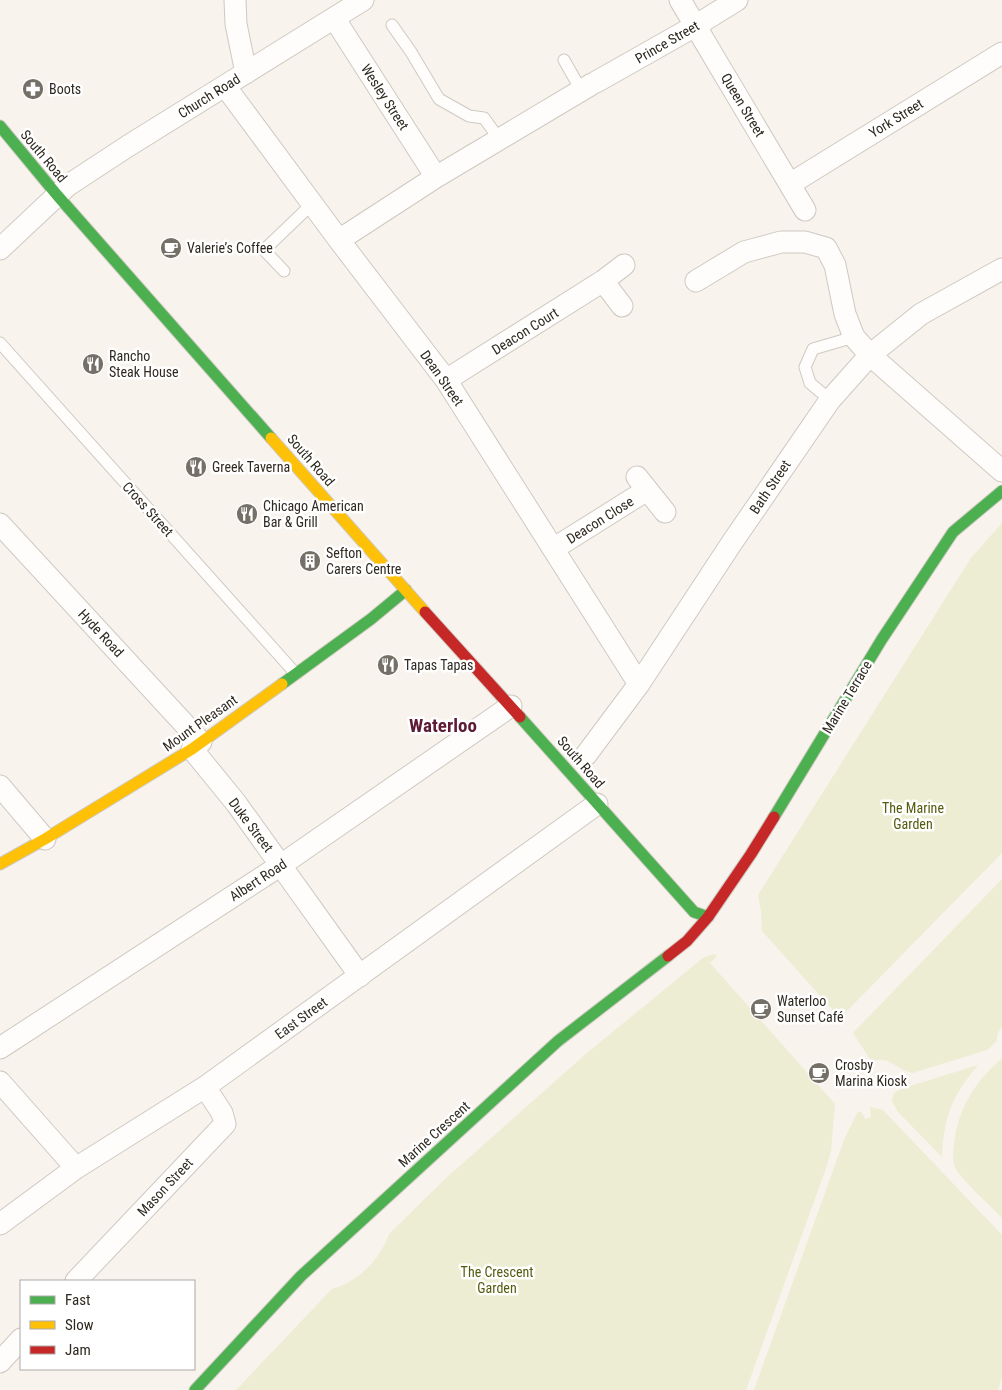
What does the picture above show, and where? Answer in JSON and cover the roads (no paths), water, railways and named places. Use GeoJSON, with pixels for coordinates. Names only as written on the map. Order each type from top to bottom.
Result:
{"type":"FeatureCollection","features":[{"type":"Feature","properties":{"kind":"street"},"geometry":{"type":"LineString","coordinates":[[235,0],[236,24],[246,73]]}},
{"type":"Feature","properties":{"kind":"street","name":"Church Road"},"geometry":{"type":"LineString","coordinates":[[0,249],[67,186],[363,0]]}},
{"type":"Feature","properties":{"kind":"street","name":"Queen Street"},"geometry":{"type":"LineString","coordinates":[[680,0],[805,210]]}},
{"type":"Feature","properties":{"kind":"street","name":"Prince Street"},"geometry":{"type":"LineString","coordinates":[[590,85],[737,0]]}},
{"type":"Feature","properties":{"kind":"street","name":"Wesley Street"},"geometry":{"type":"LineString","coordinates":[[334,18],[436,177]]}},
{"type":"Feature","properties":{"kind":"street","name":"York Street"},"geometry":{"type":"LineString","coordinates":[[790,184],[1002,53]]}},
{"type":"Feature","properties":{"kind":"street"},"geometry":{"type":"LineString","coordinates":[[339,240],[436,177],[590,85]]}},
{"type":"Feature","properties":{"kind":"street","name":"Dean Street"},"geometry":{"type":"LineString","coordinates":[[225,86],[446,380],[639,684]]}},
{"type":"Feature","properties":{"kind":"street","name":"South Road"},"geometry":{"type":"LineString","coordinates":[[0,126],[57,195],[597,804],[694,912],[708,917]]}},
{"type":"Feature","properties":{"kind":"street"},"geometry":{"type":"LineString","coordinates":[[696,281],[744,252],[781,242],[805,242],[826,248],[835,265],[846,314],[854,336],[870,356],[1002,471]]}},
{"type":"Feature","properties":{"kind":"street","name":"Deacon Court"},"geometry":{"type":"LineString","coordinates":[[446,380],[603,281],[624,265]]}},
{"type":"Feature","properties":{"kind":"street","name":"Bath Street"},"geometry":{"type":"LineString","coordinates":[[586,755],[639,684],[731,544],[830,400],[870,356],[922,314],[1002,269]]}},
{"type":"Feature","properties":{"kind":"street"},"geometry":{"type":"LineString","coordinates":[[603,281],[622,306]]}},
{"type":"Feature","properties":{"kind":"street","name":"Deacon Close"},"geometry":{"type":"LineString","coordinates":[[553,549],[642,484],[665,512]]}},
{"type":"Feature","properties":{"kind":"street","name":"Marine Terrace"},"geometry":{"type":"LineString","coordinates":[[708,917],[751,854],[882,639],[953,532],[1002,491]]}},
{"type":"Feature","properties":{"kind":"street","name":"Hyde Road"},"geometry":{"type":"LineString","coordinates":[[0,524],[196,746]]}},
{"type":"Feature","properties":{"kind":"street","name":"Mount Pleasant"},"geometry":{"type":"LineString","coordinates":[[0,864],[45,839],[196,746],[371,619],[406,590]]}},
{"type":"Feature","properties":{"kind":"street","name":"Albert Road"},"geometry":{"type":"LineString","coordinates":[[0,1048],[281,866],[511,706]]}},
{"type":"Feature","properties":{"kind":"street","name":"Duke Street"},"geometry":{"type":"LineString","coordinates":[[196,746],[360,976]]}},
{"type":"Feature","properties":{"kind":"street"},"geometry":{"type":"LineString","coordinates":[[0,786],[45,839]]}},
{"type":"Feature","properties":{"kind":"street","name":"East Street"},"geometry":{"type":"LineString","coordinates":[[0,1224],[76,1168],[205,1087],[597,804]]}},
{"type":"Feature","properties":{"kind":"street","name":"Marine Crescent"},"geometry":{"type":"LineString","coordinates":[[195,1390],[300,1276],[558,1041],[667,958],[687,941],[708,917]]}},
{"type":"Feature","properties":{"kind":"street"},"geometry":{"type":"LineString","coordinates":[[0,1082],[76,1168]]}},
{"type":"Feature","properties":{"kind":"street","name":"Mason Street"},"geometry":{"type":"LineString","coordinates":[[77,1280],[225,1124],[222,1113],[205,1087]]}},
{"type":"Feature","properties":{"kind":"street"},"geometry":{"type":"LineString","coordinates":[[0,1362],[20,1340]]}},
{"type":"Feature","properties":{"kind":"lane"},"geometry":{"type":"LineString","coordinates":[[392,25],[411,52],[439,99],[469,116],[484,118],[499,139]]}},
{"type":"Feature","properties":{"kind":"lane"},"geometry":{"type":"LineString","coordinates":[[564,60],[590,85]]}},
{"type":"Feature","properties":{"kind":"lane"},"geometry":{"type":"LineString","coordinates":[[284,271],[264,250],[312,204]]}},
{"type":"Feature","properties":{"kind":"lane"},"geometry":{"type":"LineString","coordinates":[[830,400],[810,383],[805,367],[813,349],[854,336]]}},
{"type":"Feature","properties":{"kind":"lane","name":"Cross Street"},"geometry":{"type":"LineString","coordinates":[[0,344],[296,674]]}},
{"type":"Feature","properties":{"kind":"place","name":"Boots"},"geometry":{"type":"Point","coordinates":[33,89]}},
{"type":"Feature","properties":{"kind":"place","name":"Valerie’s Coffee"},"geometry":{"type":"Point","coordinates":[171,248]}},
{"type":"Feature","properties":{"kind":"place","name":"Rancho Steak House"},"geometry":{"type":"Point","coordinates":[93,364]}},
{"type":"Feature","properties":{"kind":"place","name":"Greek Taverna"},"geometry":{"type":"Point","coordinates":[196,467]}},
{"type":"Feature","properties":{"kind":"place","name":"Chicago American Bar & Grill"},"geometry":{"type":"Point","coordinates":[247,514]}},
{"type":"Feature","properties":{"kind":"place","name":"Sefton Carers Centre"},"geometry":{"type":"Point","coordinates":[310,561]}},
{"type":"Feature","properties":{"kind":"place","name":"Tapas Tapas"},"geometry":{"type":"Point","coordinates":[388,665]}},
{"type":"Feature","properties":{"kind":"place","name":"Waterloo Sunset Café"},"geometry":{"type":"Point","coordinates":[761,1009]}},
{"type":"Feature","properties":{"kind":"place","name":"Crosby Marina Kiosk"},"geometry":{"type":"Point","coordinates":[819,1073]}},
{"type":"Feature","properties":{"kind":"district","name":"Waterloo"},"geometry":{"type":"Point","coordinates":[443,725]}},
{"type":"Feature","properties":{"kind":"park label","name":"The Marine Garden"},"geometry":{"type":"Point","coordinates":[913,816]}},
{"type":"Feature","properties":{"kind":"park label","name":"The Crescent Garden"},"geometry":{"type":"Point","coordinates":[497,1280]}}]}
